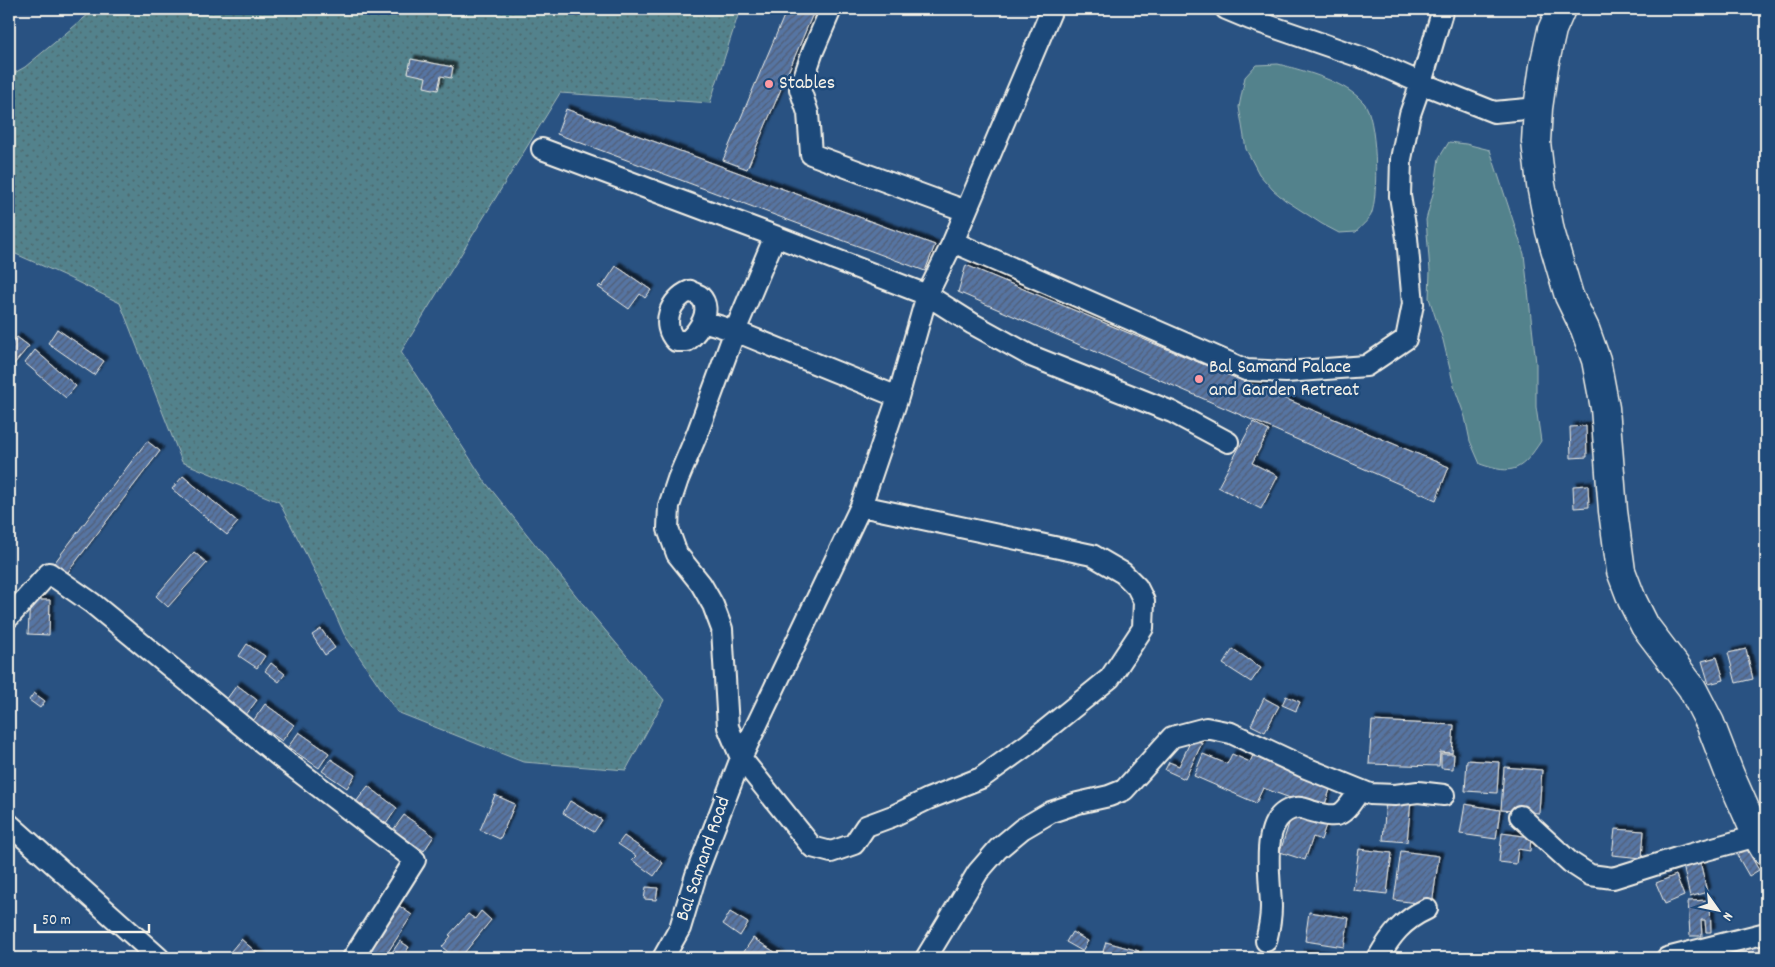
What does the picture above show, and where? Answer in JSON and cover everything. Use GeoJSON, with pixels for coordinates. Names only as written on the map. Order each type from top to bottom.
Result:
{"type":"FeatureCollection","features":[{"type":"Feature","properties":{"kind":"highway"},"geometry":{"type":"LineString","coordinates":[[1561,9],[1552,30],[1544,66],[1538,108],[1537,151],[1541,185],[1550,231],[1569,296],[1585,329],[1596,360],[1605,408],[1613,512],[1621,571],[1632,600],[1645,626],[1692,688],[1762,843]]}},
{"type":"Feature","properties":{"kind":"street"},"geometry":{"type":"LineString","coordinates":[[831,9],[813,51],[800,89],[808,113],[811,154],[966,211]]}},
{"type":"Feature","properties":{"kind":"street","name":"Bal Samand Road"},"geometry":{"type":"LineString","coordinates":[[663,958],[680,928],[696,874],[741,758],[861,506],[898,397],[927,295],[954,242],[1052,9]]}},
{"type":"Feature","properties":{"kind":"street"},"geometry":{"type":"LineString","coordinates":[[1226,9],[1369,60],[1494,112],[1538,108]]}},
{"type":"Feature","properties":{"kind":"street"},"geometry":{"type":"LineString","coordinates":[[954,242],[1246,370],[1286,372],[1366,366],[1406,339],[1412,313],[1408,238],[1400,196],[1401,159],[1410,114],[1443,9]]}},
{"type":"Feature","properties":{"kind":"street"},"geometry":{"type":"LineString","coordinates":[[542,149],[927,295],[973,324],[1031,356],[1172,412],[1228,442]]}},
{"type":"Feature","properties":{"kind":"street"},"geometry":{"type":"LineString","coordinates":[[775,236],[735,331],[698,434],[678,479],[669,506],[668,529],[678,554],[701,584],[713,605],[722,629],[728,727],[741,758],[812,846],[831,852],[854,844],[866,826],[981,778],[1027,745],[1110,678],[1143,628],[1144,601],[1138,587],[1123,573],[1092,555],[861,506]]}},
{"type":"Feature","properties":{"kind":"street"},"geometry":{"type":"LineString","coordinates":[[703,321],[735,331],[898,397]]}},
{"type":"Feature","properties":{"kind":"street"},"geometry":{"type":"LineString","coordinates":[[9,617],[49,573],[92,603],[280,757],[415,860],[353,958]]}},
{"type":"Feature","properties":{"kind":"street"},"geometry":{"type":"LineString","coordinates":[[926,958],[978,872],[998,849],[1029,825],[1051,812],[1124,790],[1172,737],[1206,728],[1231,733],[1297,764],[1370,794],[1395,795],[1418,792],[1444,795]]}},
{"type":"Feature","properties":{"kind":"street"},"geometry":{"type":"LineString","coordinates":[[1266,941],[1271,909],[1268,858],[1272,830],[1281,816],[1289,809],[1300,808],[1330,816],[1341,814],[1348,808],[1360,790]]}},
{"type":"Feature","properties":{"kind":"street"},"geometry":{"type":"LineString","coordinates":[[1520,816],[1570,862],[1590,875],[1613,878],[1677,858],[1762,843]]}},
{"type":"Feature","properties":{"kind":"street"},"geometry":{"type":"LineString","coordinates":[[9,824],[159,958]]}},
{"type":"Feature","properties":{"kind":"street"},"geometry":{"type":"LineString","coordinates":[[1378,958],[1396,929],[1406,920],[1427,909]]}},
{"type":"Feature","properties":{"kind":"street"},"geometry":{"type":"LineString","coordinates":[[1667,958],[1766,933]]}},
{"type":"Feature","properties":{"kind":"green space"},"geometry":{"type":"Polygon","coordinates":[[[95,9],[740,9],[710,103],[560,93],[401,352],[486,483],[578,598],[664,700],[626,770],[523,762],[397,712],[344,634],[324,589],[279,502],[182,462],[120,303],[9,251],[9,76],[25,67],[95,9]]]}},
{"type":"Feature","properties":{"kind":"green space"},"geometry":{"type":"Polygon","coordinates":[[[1278,64],[1336,83],[1356,95],[1364,103],[1368,111],[1374,140],[1376,175],[1374,206],[1371,215],[1356,232],[1339,233],[1285,200],[1259,174],[1246,149],[1239,107],[1245,77],[1256,65],[1278,64]]]}},
{"type":"Feature","properties":{"kind":"green space"},"geometry":{"type":"Polygon","coordinates":[[[1449,142],[1490,150],[1524,254],[1536,363],[1536,407],[1541,441],[1528,459],[1516,468],[1509,470],[1501,470],[1480,464],[1470,441],[1443,340],[1429,298],[1430,271],[1426,220],[1435,186],[1439,158],[1449,142]]]}},
{"type":"Feature","properties":{"kind":"building","name":"Stables"},"geometry":{"type":"Polygon","coordinates":[[[787,9],[815,9],[747,169],[723,160],[787,9]]]}},
{"type":"Feature","properties":{"kind":"building"},"geometry":{"type":"Polygon","coordinates":[[[411,59],[453,67],[451,78],[441,76],[438,90],[424,87],[426,77],[408,73],[411,59]]]}},
{"type":"Feature","properties":{"kind":"building"},"geometry":{"type":"Polygon","coordinates":[[[566,109],[935,245],[925,271],[557,134],[566,109]]]}},
{"type":"Feature","properties":{"kind":"building","name":"Bal Samand Palace and Garden Retreat"},"geometry":{"type":"Polygon","coordinates":[[[966,265],[1449,467],[1436,500],[958,292],[966,265]]]}},
{"type":"Feature","properties":{"kind":"building"},"geometry":{"type":"Polygon","coordinates":[[[616,266],[651,290],[645,298],[640,294],[629,309],[598,287],[600,285],[602,287],[616,266]]]}},
{"type":"Feature","properties":{"kind":"building"},"geometry":{"type":"Polygon","coordinates":[[[57,329],[104,361],[94,375],[48,343],[57,329]]]}},
{"type":"Feature","properties":{"kind":"building"},"geometry":{"type":"Polygon","coordinates":[[[17,337],[29,346],[9,370],[9,347],[17,337]]]}},
{"type":"Feature","properties":{"kind":"building"},"geometry":{"type":"Polygon","coordinates":[[[35,350],[76,386],[66,398],[25,363],[35,350]]]}},
{"type":"Feature","properties":{"kind":"building"},"geometry":{"type":"Polygon","coordinates":[[[1253,422],[1269,431],[1252,463],[1278,476],[1261,509],[1218,487],[1253,422]]]}},
{"type":"Feature","properties":{"kind":"building"},"geometry":{"type":"Polygon","coordinates":[[[1586,426],[1587,457],[1571,458],[1570,427],[1586,426]]]}},
{"type":"Feature","properties":{"kind":"building"},"geometry":{"type":"Polygon","coordinates":[[[147,441],[160,451],[65,576],[52,566],[147,441]]]}},
{"type":"Feature","properties":{"kind":"building"},"geometry":{"type":"Polygon","coordinates":[[[183,476],[238,522],[227,535],[172,489],[183,476]]]}},
{"type":"Feature","properties":{"kind":"building"},"geometry":{"type":"Polygon","coordinates":[[[1588,485],[1589,507],[1574,508],[1573,486],[1588,485]]]}},
{"type":"Feature","properties":{"kind":"building"},"geometry":{"type":"Polygon","coordinates":[[[194,552],[207,563],[168,607],[156,596],[194,552]]]}},
{"type":"Feature","properties":{"kind":"building"},"geometry":{"type":"Polygon","coordinates":[[[30,600],[50,600],[49,635],[28,634],[30,600]]]}},
{"type":"Feature","properties":{"kind":"building"},"geometry":{"type":"Polygon","coordinates":[[[321,629],[335,648],[325,655],[312,635],[321,629]]]}},
{"type":"Feature","properties":{"kind":"building"},"geometry":{"type":"Polygon","coordinates":[[[247,644],[265,656],[257,668],[239,656],[247,644]]]}},
{"type":"Feature","properties":{"kind":"building"},"geometry":{"type":"Polygon","coordinates":[[[1233,649],[1261,668],[1251,682],[1223,664],[1233,649]]]}},
{"type":"Feature","properties":{"kind":"building"},"geometry":{"type":"Polygon","coordinates":[[[1746,649],[1753,679],[1736,683],[1728,653],[1746,649]]]}},
{"type":"Feature","properties":{"kind":"building"},"geometry":{"type":"Polygon","coordinates":[[[1717,657],[1724,680],[1709,684],[1702,661],[1717,657]]]}},
{"type":"Feature","properties":{"kind":"building"},"geometry":{"type":"Polygon","coordinates":[[[271,663],[285,674],[279,682],[265,671],[271,663]]]}},
{"type":"Feature","properties":{"kind":"building"},"geometry":{"type":"Polygon","coordinates":[[[237,685],[257,700],[246,715],[226,700],[237,685]]]}},
{"type":"Feature","properties":{"kind":"building"},"geometry":{"type":"Polygon","coordinates":[[[34,693],[45,701],[40,708],[29,700],[34,693]]]}},
{"type":"Feature","properties":{"kind":"building"},"geometry":{"type":"Polygon","coordinates":[[[1286,696],[1300,702],[1296,711],[1282,705],[1286,696]]]}},
{"type":"Feature","properties":{"kind":"building"},"geometry":{"type":"Polygon","coordinates":[[[1264,698],[1279,706],[1265,732],[1251,725],[1264,698]]]}},
{"type":"Feature","properties":{"kind":"building"},"geometry":{"type":"Polygon","coordinates":[[[265,704],[294,725],[282,741],[253,721],[265,704]]]}},
{"type":"Feature","properties":{"kind":"building"},"geometry":{"type":"Polygon","coordinates":[[[1372,721],[1454,725],[1452,753],[1440,752],[1439,766],[1369,764],[1372,721]]]}},
{"type":"Feature","properties":{"kind":"building"},"geometry":{"type":"Polygon","coordinates":[[[299,732],[329,753],[319,768],[288,747],[299,732]]]}},
{"type":"Feature","properties":{"kind":"building"},"geometry":{"type":"Polygon","coordinates":[[[1192,738],[1202,743],[1185,779],[1165,770],[1169,762],[1179,766],[1192,738]]]}},
{"type":"Feature","properties":{"kind":"building"},"geometry":{"type":"Polygon","coordinates":[[[1254,753],[1331,787],[1323,810],[1263,788],[1256,803],[1194,776],[1203,754],[1227,764],[1232,754],[1250,762],[1254,753]]]}},
{"type":"Feature","properties":{"kind":"building"},"geometry":{"type":"Polygon","coordinates":[[[1441,754],[1454,754],[1453,769],[1441,768],[1441,754]]]}},
{"type":"Feature","properties":{"kind":"building"},"geometry":{"type":"Polygon","coordinates":[[[331,759],[355,775],[347,788],[322,771],[331,759]]]}},
{"type":"Feature","properties":{"kind":"building"},"geometry":{"type":"Polygon","coordinates":[[[1467,760],[1499,762],[1497,793],[1465,791],[1467,760]]]}},
{"type":"Feature","properties":{"kind":"building"},"geometry":{"type":"Polygon","coordinates":[[[1504,767],[1542,770],[1539,813],[1501,810],[1504,767]]]}},
{"type":"Feature","properties":{"kind":"building"},"geometry":{"type":"Polygon","coordinates":[[[368,786],[397,808],[386,824],[356,802],[368,786]]]}},
{"type":"Feature","properties":{"kind":"building"},"geometry":{"type":"Polygon","coordinates":[[[495,795],[515,804],[500,839],[480,830],[495,795]]]}},
{"type":"Feature","properties":{"kind":"building"},"geometry":{"type":"Polygon","coordinates":[[[1386,799],[1411,801],[1407,842],[1383,840],[1386,799]]]}},
{"type":"Feature","properties":{"kind":"building"},"geometry":{"type":"Polygon","coordinates":[[[570,801],[602,820],[594,832],[563,813],[570,801]]]}},
{"type":"Feature","properties":{"kind":"building"},"geometry":{"type":"Polygon","coordinates":[[[1465,804],[1500,810],[1496,839],[1460,834],[1465,804]]]}},
{"type":"Feature","properties":{"kind":"building"},"geometry":{"type":"Polygon","coordinates":[[[1292,814],[1326,825],[1321,840],[1313,837],[1305,860],[1280,852],[1292,814]]]}},
{"type":"Feature","properties":{"kind":"building"},"geometry":{"type":"Polygon","coordinates":[[[404,815],[434,836],[424,851],[393,830],[404,815]]]}},
{"type":"Feature","properties":{"kind":"building"},"geometry":{"type":"Polygon","coordinates":[[[1615,829],[1644,831],[1642,858],[1612,855],[1615,829]]]}},
{"type":"Feature","properties":{"kind":"building"},"geometry":{"type":"Polygon","coordinates":[[[1502,833],[1531,837],[1530,851],[1518,849],[1516,864],[1499,862],[1502,833]]]}},
{"type":"Feature","properties":{"kind":"building"},"geometry":{"type":"Polygon","coordinates":[[[624,836],[663,863],[654,876],[632,860],[636,856],[618,844],[624,836]]]}},
{"type":"Feature","properties":{"kind":"building"},"geometry":{"type":"Polygon","coordinates":[[[1743,843],[1759,870],[1749,876],[1733,848],[1743,843]]]}},
{"type":"Feature","properties":{"kind":"building"},"geometry":{"type":"Polygon","coordinates":[[[1359,849],[1392,853],[1387,894],[1353,890],[1359,849]]]}},
{"type":"Feature","properties":{"kind":"building"},"geometry":{"type":"Polygon","coordinates":[[[1401,851],[1439,856],[1432,905],[1394,900],[1401,851]]]}},
{"type":"Feature","properties":{"kind":"building"},"geometry":{"type":"Polygon","coordinates":[[[1700,861],[1707,892],[1690,897],[1683,865],[1700,861]]]}},
{"type":"Feature","properties":{"kind":"building"},"geometry":{"type":"Polygon","coordinates":[[[1676,875],[1684,896],[1665,904],[1656,883],[1676,875]]]}},
{"type":"Feature","properties":{"kind":"building"},"geometry":{"type":"Polygon","coordinates":[[[646,887],[658,888],[656,900],[644,899],[646,887]]]}},
{"type":"Feature","properties":{"kind":"building"},"geometry":{"type":"Polygon","coordinates":[[[1710,900],[1711,932],[1706,932],[1705,920],[1701,920],[1702,936],[1690,936],[1688,901],[1710,900]]]}},
{"type":"Feature","properties":{"kind":"building"},"geometry":{"type":"Polygon","coordinates":[[[398,905],[412,915],[384,958],[364,958],[398,905]]]}},
{"type":"Feature","properties":{"kind":"building"},"geometry":{"type":"Polygon","coordinates":[[[481,911],[491,920],[460,958],[455,958],[442,947],[451,936],[449,935],[468,914],[475,919],[481,911]]]}},
{"type":"Feature","properties":{"kind":"building"},"geometry":{"type":"Polygon","coordinates":[[[730,912],[748,923],[740,936],[723,924],[730,912]]]}},
{"type":"Feature","properties":{"kind":"building"},"geometry":{"type":"Polygon","coordinates":[[[1309,912],[1349,918],[1344,947],[1305,941],[1309,912]]]}},
{"type":"Feature","properties":{"kind":"building"},"geometry":{"type":"Polygon","coordinates":[[[1072,932],[1088,941],[1082,951],[1066,942],[1072,932]]]}},
{"type":"Feature","properties":{"kind":"building"},"geometry":{"type":"Polygon","coordinates":[[[1766,937],[1766,958],[1736,958],[1731,945],[1766,937]]]}},
{"type":"Feature","properties":{"kind":"building"},"geometry":{"type":"Polygon","coordinates":[[[753,938],[784,958],[740,958],[753,938]]]}},
{"type":"Feature","properties":{"kind":"building"},"geometry":{"type":"Polygon","coordinates":[[[241,939],[263,958],[225,958],[241,939]]]}},
{"type":"Feature","properties":{"kind":"building"},"geometry":{"type":"Polygon","coordinates":[[[400,941],[409,947],[402,958],[388,958],[400,941]]]}},
{"type":"Feature","properties":{"kind":"building"},"geometry":{"type":"Polygon","coordinates":[[[1106,942],[1139,951],[1136,958],[1101,958],[1106,942]]]}},
{"type":"Feature","properties":{"kind":"building"},"geometry":{"type":"Polygon","coordinates":[[[1301,953],[1342,957],[1342,958],[1301,958],[1301,953]]]}},
{"type":"Feature","properties":{"kind":"place","name":"Stables"},"geometry":{"type":"Point","coordinates":[769,84]}},
{"type":"Feature","properties":{"kind":"place","name":"Bal Samand Palace and Garden Retreat"},"geometry":{"type":"Point","coordinates":[1199,379]}}]}
